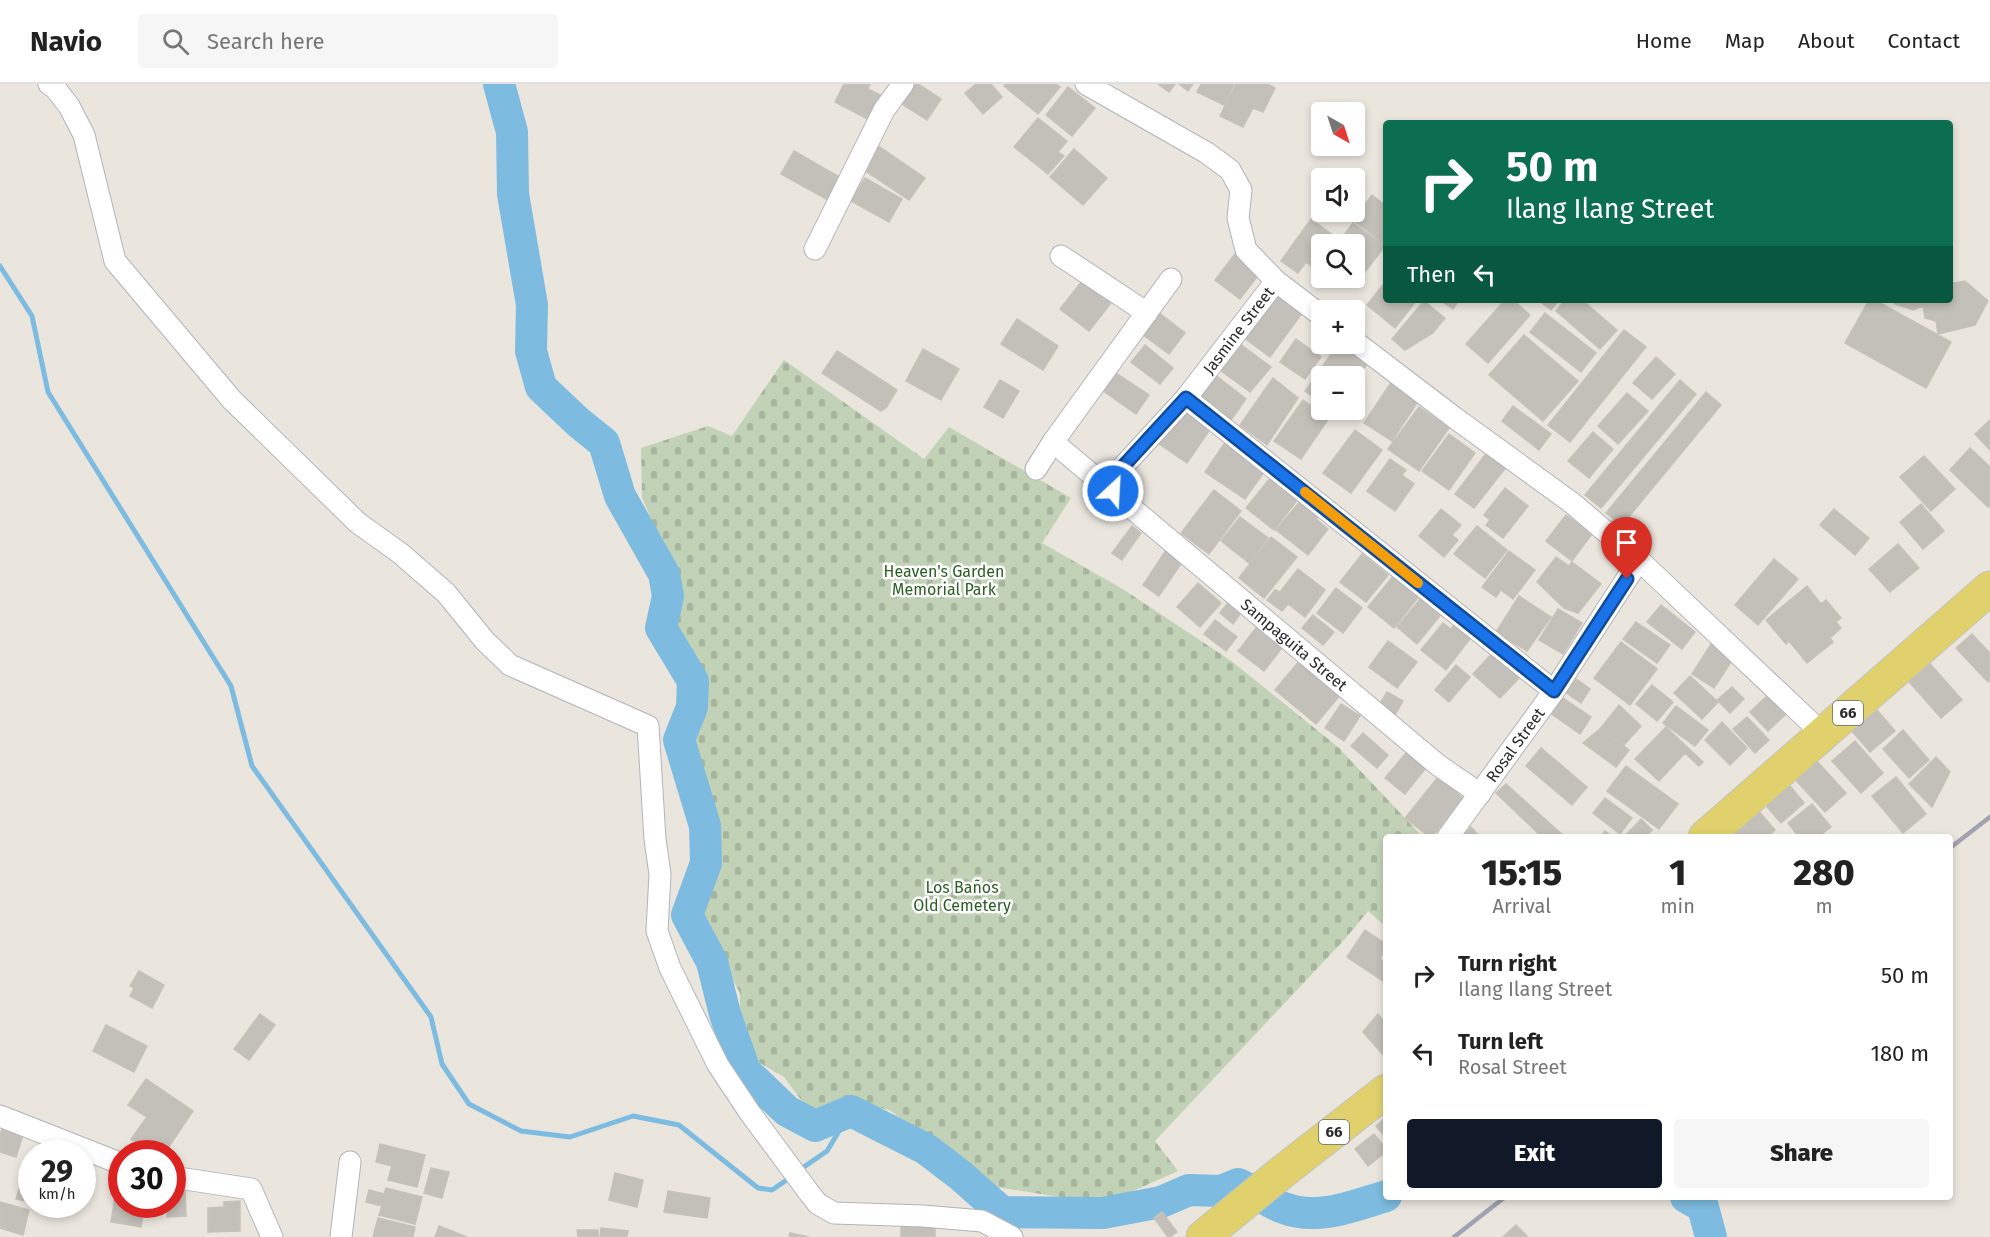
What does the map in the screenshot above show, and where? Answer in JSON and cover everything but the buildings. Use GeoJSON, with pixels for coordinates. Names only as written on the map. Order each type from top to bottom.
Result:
{"type":"FeatureCollection","features":[{"type":"Feature","properties":{"kind":"main road","name":"66"},"geometry":{"type":"LineString","coordinates":[[1708,834],[1990,588]]}},
{"type":"Feature","properties":{"kind":"main road","name":"66"},"geometry":{"type":"LineString","coordinates":[[1214,1229],[1383,1093]]}},
{"type":"Feature","properties":{"kind":"street"},"geometry":{"type":"LineString","coordinates":[[49,84],[69,106],[84,135],[115,261],[232,400],[358,523],[400,553],[447,593],[485,641],[510,665],[648,726],[655,839],[660,874],[657,931],[670,968],[718,1065],[750,1113],[818,1204],[834,1213],[923,1216],[982,1221],[1012,1237]]}},
{"type":"Feature","properties":{"kind":"street"},"geometry":{"type":"LineString","coordinates":[[815,249],[884,110],[903,84]]}},
{"type":"Feature","properties":{"kind":"street"},"geometry":{"type":"LineString","coordinates":[[1086,84],[1207,153],[1230,170],[1241,190],[1238,218],[1246,250],[1276,281],[1311,308]]}},
{"type":"Feature","properties":{"kind":"street"},"geometry":{"type":"LineString","coordinates":[[1061,256],[1147,313]]}},
{"type":"Feature","properties":{"kind":"street"},"geometry":{"type":"LineString","coordinates":[[1036,469],[1171,279]]}},
{"type":"Feature","properties":{"kind":"street","name":"Jasmine Street"},"geometry":{"type":"LineString","coordinates":[[1113,491],[1117,473],[1186,398],[1276,281]]}},
{"type":"Feature","properties":{"kind":"street"},"geometry":{"type":"LineString","coordinates":[[1365,349],[1455,418],[1572,502],[1639,560],[1823,734]]}},
{"type":"Feature","properties":{"kind":"street"},"geometry":{"type":"LineString","coordinates":[[1186,398],[1554,691]]}},
{"type":"Feature","properties":{"kind":"street","name":"Sampaguita Street"},"geometry":{"type":"LineString","coordinates":[[1053,442],[1438,765],[1480,794]]}},
{"type":"Feature","properties":{"kind":"street","name":"Rosal Street"},"geometry":{"type":"LineString","coordinates":[[1450,834],[1554,691],[1639,560]]}},
{"type":"Feature","properties":{"kind":"street"},"geometry":{"type":"LineString","coordinates":[[1,1119],[108,1159]]}},
{"type":"Feature","properties":{"kind":"street"},"geometry":{"type":"LineString","coordinates":[[340,1237],[350,1162]]}},
{"type":"Feature","properties":{"kind":"street"},"geometry":{"type":"LineString","coordinates":[[186,1179],[251,1189],[272,1237]]}},
{"type":"Feature","properties":{"kind":"green space"},"geometry":{"type":"Polygon","coordinates":[[[784,360],[924,459],[949,427],[1071,498],[1042,543],[1121,588],[1230,660],[1338,747],[1419,833],[1383,834],[1383,924],[1368,911],[1345,939],[1155,1141],[1178,1171],[1104,1204],[990,1186],[891,1111],[858,1101],[813,1116],[784,1077],[760,1063],[740,1038],[740,993],[697,915],[717,847],[687,741],[705,700],[670,626],[674,575],[642,497],[641,448],[708,426],[732,436],[784,360]]]}},
{"type":"Feature","properties":{"kind":"waterway"},"geometry":{"type":"LineString","coordinates":[[499,84],[512,132],[513,194],[532,305],[531,351],[541,387],[604,443],[620,496],[664,574],[668,596],[661,628],[693,681],[692,707],[679,740],[705,826],[706,863],[687,915],[712,962],[725,1014],[745,1071],[787,1111],[815,1126],[851,1111],[926,1149],[1002,1212],[1103,1213],[1161,1202],[1189,1190],[1221,1191],[1238,1184],[1278,1206],[1297,1212],[1335,1211],[1383,1197]]}},
{"type":"Feature","properties":{"kind":"waterway"},"geometry":{"type":"LineString","coordinates":[[0,266],[32,316],[48,392],[231,686],[252,766],[431,1017],[442,1064],[469,1104],[521,1131],[570,1137],[633,1116],[679,1125],[758,1188],[772,1190],[791,1177]]}},
{"type":"Feature","properties":{"kind":"waterway"},"geometry":{"type":"LineString","coordinates":[[798,1171],[827,1151],[851,1111]]}},
{"type":"Feature","properties":{"kind":"waterway"},"geometry":{"type":"LineString","coordinates":[[1691,1200],[1703,1207],[1711,1237]]}},
{"type":"Feature","properties":{"kind":"railway"},"geometry":{"type":"LineString","coordinates":[[1953,846],[1990,817]]}},
{"type":"Feature","properties":{"kind":"railway"},"geometry":{"type":"LineString","coordinates":[[1454,1237],[1501,1200]]}},
{"type":"Feature","properties":{"kind":"slow traffic"},"geometry":{"type":"LineString","coordinates":[[1305,492],[1418,583]]}},
{"type":"Feature","properties":{"kind":"route"},"geometry":{"type":"LineString","coordinates":[[1113,491],[1117,473],[1186,398],[1554,691],[1627,579]]}},
{"type":"Feature","properties":{"kind":"park label","name":"Heaven's Garden Memorial Park"},"geometry":{"type":"Point","coordinates":[944,580]}},
{"type":"Feature","properties":{"kind":"park label","name":"Los Baños Old Cemetery"},"geometry":{"type":"Point","coordinates":[962,896]}}]}
